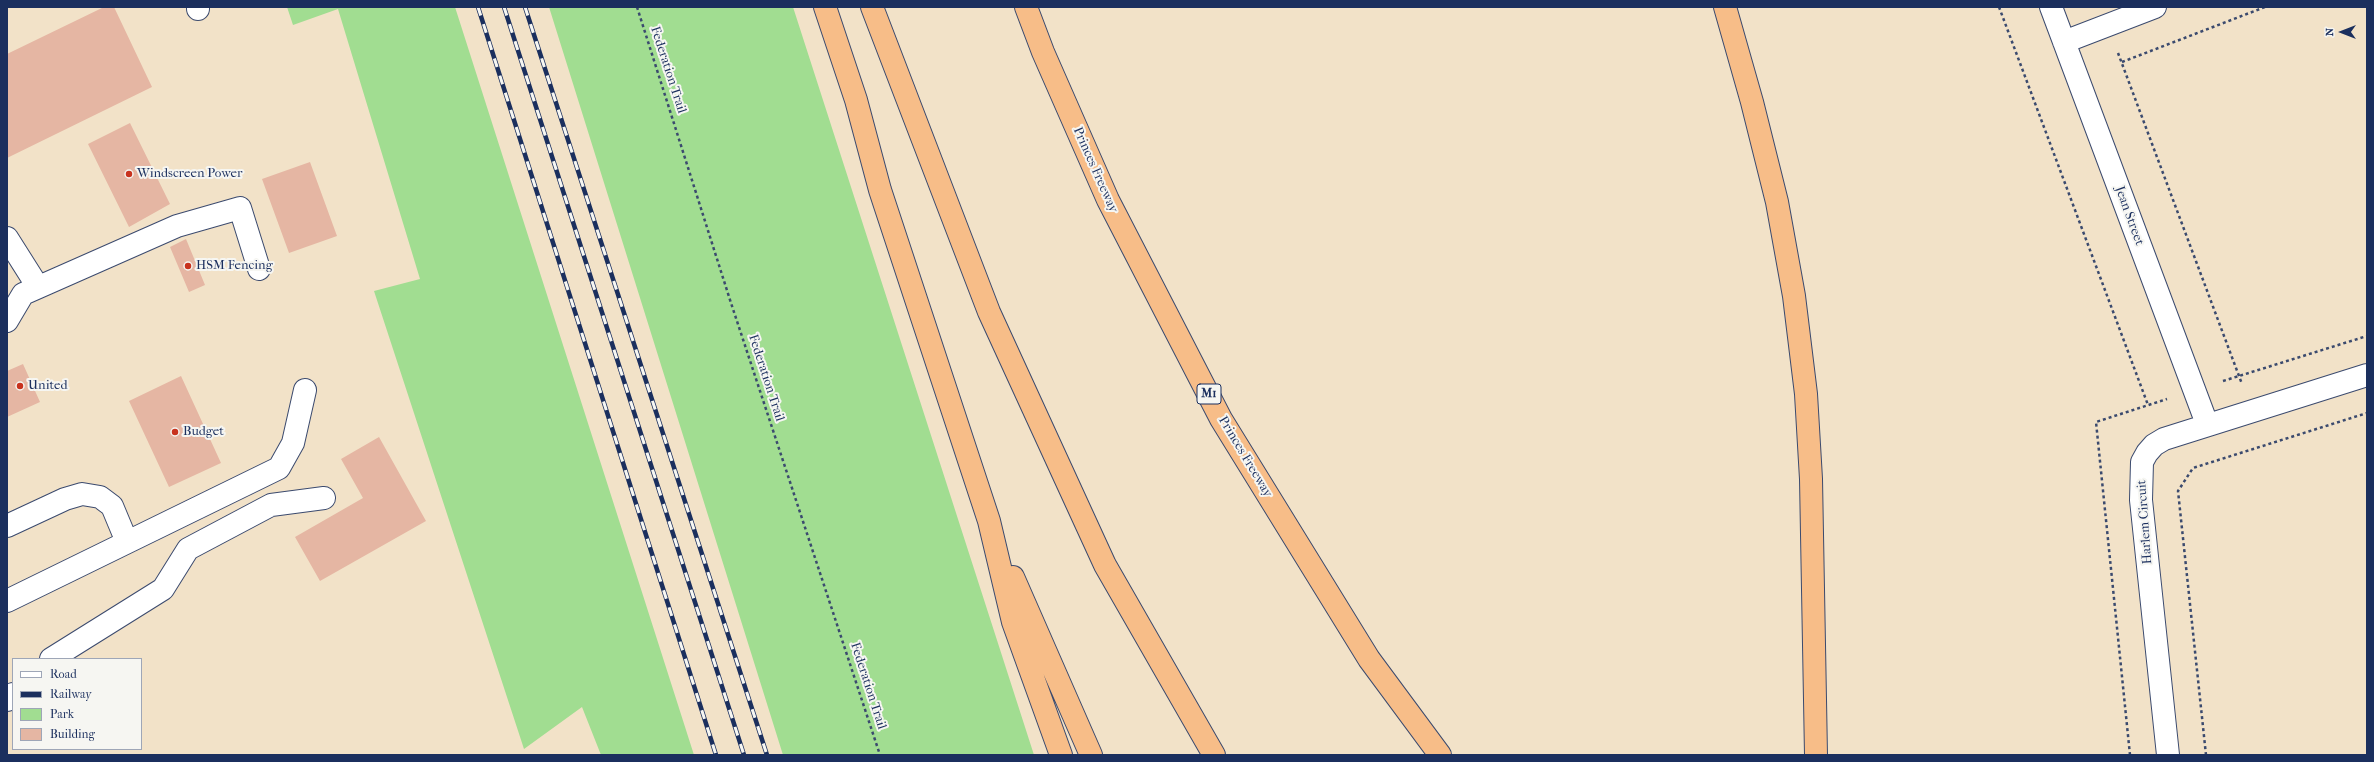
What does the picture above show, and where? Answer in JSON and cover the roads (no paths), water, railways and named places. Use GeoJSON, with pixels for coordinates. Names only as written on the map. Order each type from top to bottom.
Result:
{"type":"FeatureCollection","features":[{"type":"Feature","properties":{"kind":"highway"},"geometry":{"type":"LineString","coordinates":[[825,7],[856,100],[880,190],[988,521],[1013,622],[1060,755]]}},
{"type":"Feature","properties":{"kind":"highway"},"geometry":{"type":"LineString","coordinates":[[872,7],[894,69],[992,319],[1105,565],[1214,755]]}},
{"type":"Feature","properties":{"kind":"highway","name":"Princes Freeway"},"geometry":{"type":"LineString","coordinates":[[1026,7],[1043,52],[1108,200],[1221,418],[1369,659],[1440,755]]}},
{"type":"Feature","properties":{"kind":"highway"},"geometry":{"type":"LineString","coordinates":[[1725,7],[1752,102],[1777,202],[1794,296],[1805,387],[1811,480],[1816,755]]}},
{"type":"Feature","properties":{"kind":"highway"},"geometry":{"type":"LineString","coordinates":[[988,521],[1091,755]]}},
{"type":"Feature","properties":{"kind":"street","name":"Jean Street"},"geometry":{"type":"LineString","coordinates":[[2051,7],[2207,424]]}},
{"type":"Feature","properties":{"kind":"street"},"geometry":{"type":"LineString","coordinates":[[2064,42],[2155,7]]}},
{"type":"Feature","properties":{"kind":"street"},"geometry":{"type":"LineString","coordinates":[[7,322],[23,294],[177,226],[240,208],[259,269]]}},
{"type":"Feature","properties":{"kind":"street"},"geometry":{"type":"LineString","coordinates":[[7,238],[38,287]]}},
{"type":"Feature","properties":{"kind":"street","name":"Harlem Circuit"},"geometry":{"type":"LineString","coordinates":[[2168,755],[2141,500],[2142,462],[2154,445],[2207,424],[2367,375]]}},
{"type":"Feature","properties":{"kind":"street"},"geometry":{"type":"LineString","coordinates":[[7,601],[279,468],[293,443],[305,390]]}},
{"type":"Feature","properties":{"kind":"street"},"geometry":{"type":"LineString","coordinates":[[7,526],[65,499],[82,494],[100,497],[112,506],[127,542]]}},
{"type":"Feature","properties":{"kind":"street"},"geometry":{"type":"LineString","coordinates":[[53,658],[163,589],[188,549],[271,505],[324,498]]}},
{"type":"Feature","properties":{"kind":"railway"},"geometry":{"type":"LineString","coordinates":[[478,7],[716,755]]}},
{"type":"Feature","properties":{"kind":"railway"},"geometry":{"type":"LineString","coordinates":[[504,7],[744,755]]}},
{"type":"Feature","properties":{"kind":"railway"},"geometry":{"type":"LineString","coordinates":[[525,7],[767,755]]}},
{"type":"Feature","properties":{"kind":"place","name":"Windscreen Power"},"geometry":{"type":"Point","coordinates":[129,174]}},
{"type":"Feature","properties":{"kind":"place","name":"HSM Fencing"},"geometry":{"type":"Point","coordinates":[188,266]}},
{"type":"Feature","properties":{"kind":"place","name":"United"},"geometry":{"type":"Point","coordinates":[20,386]}},
{"type":"Feature","properties":{"kind":"place","name":"Budget"},"geometry":{"type":"Point","coordinates":[175,432]}}]}
